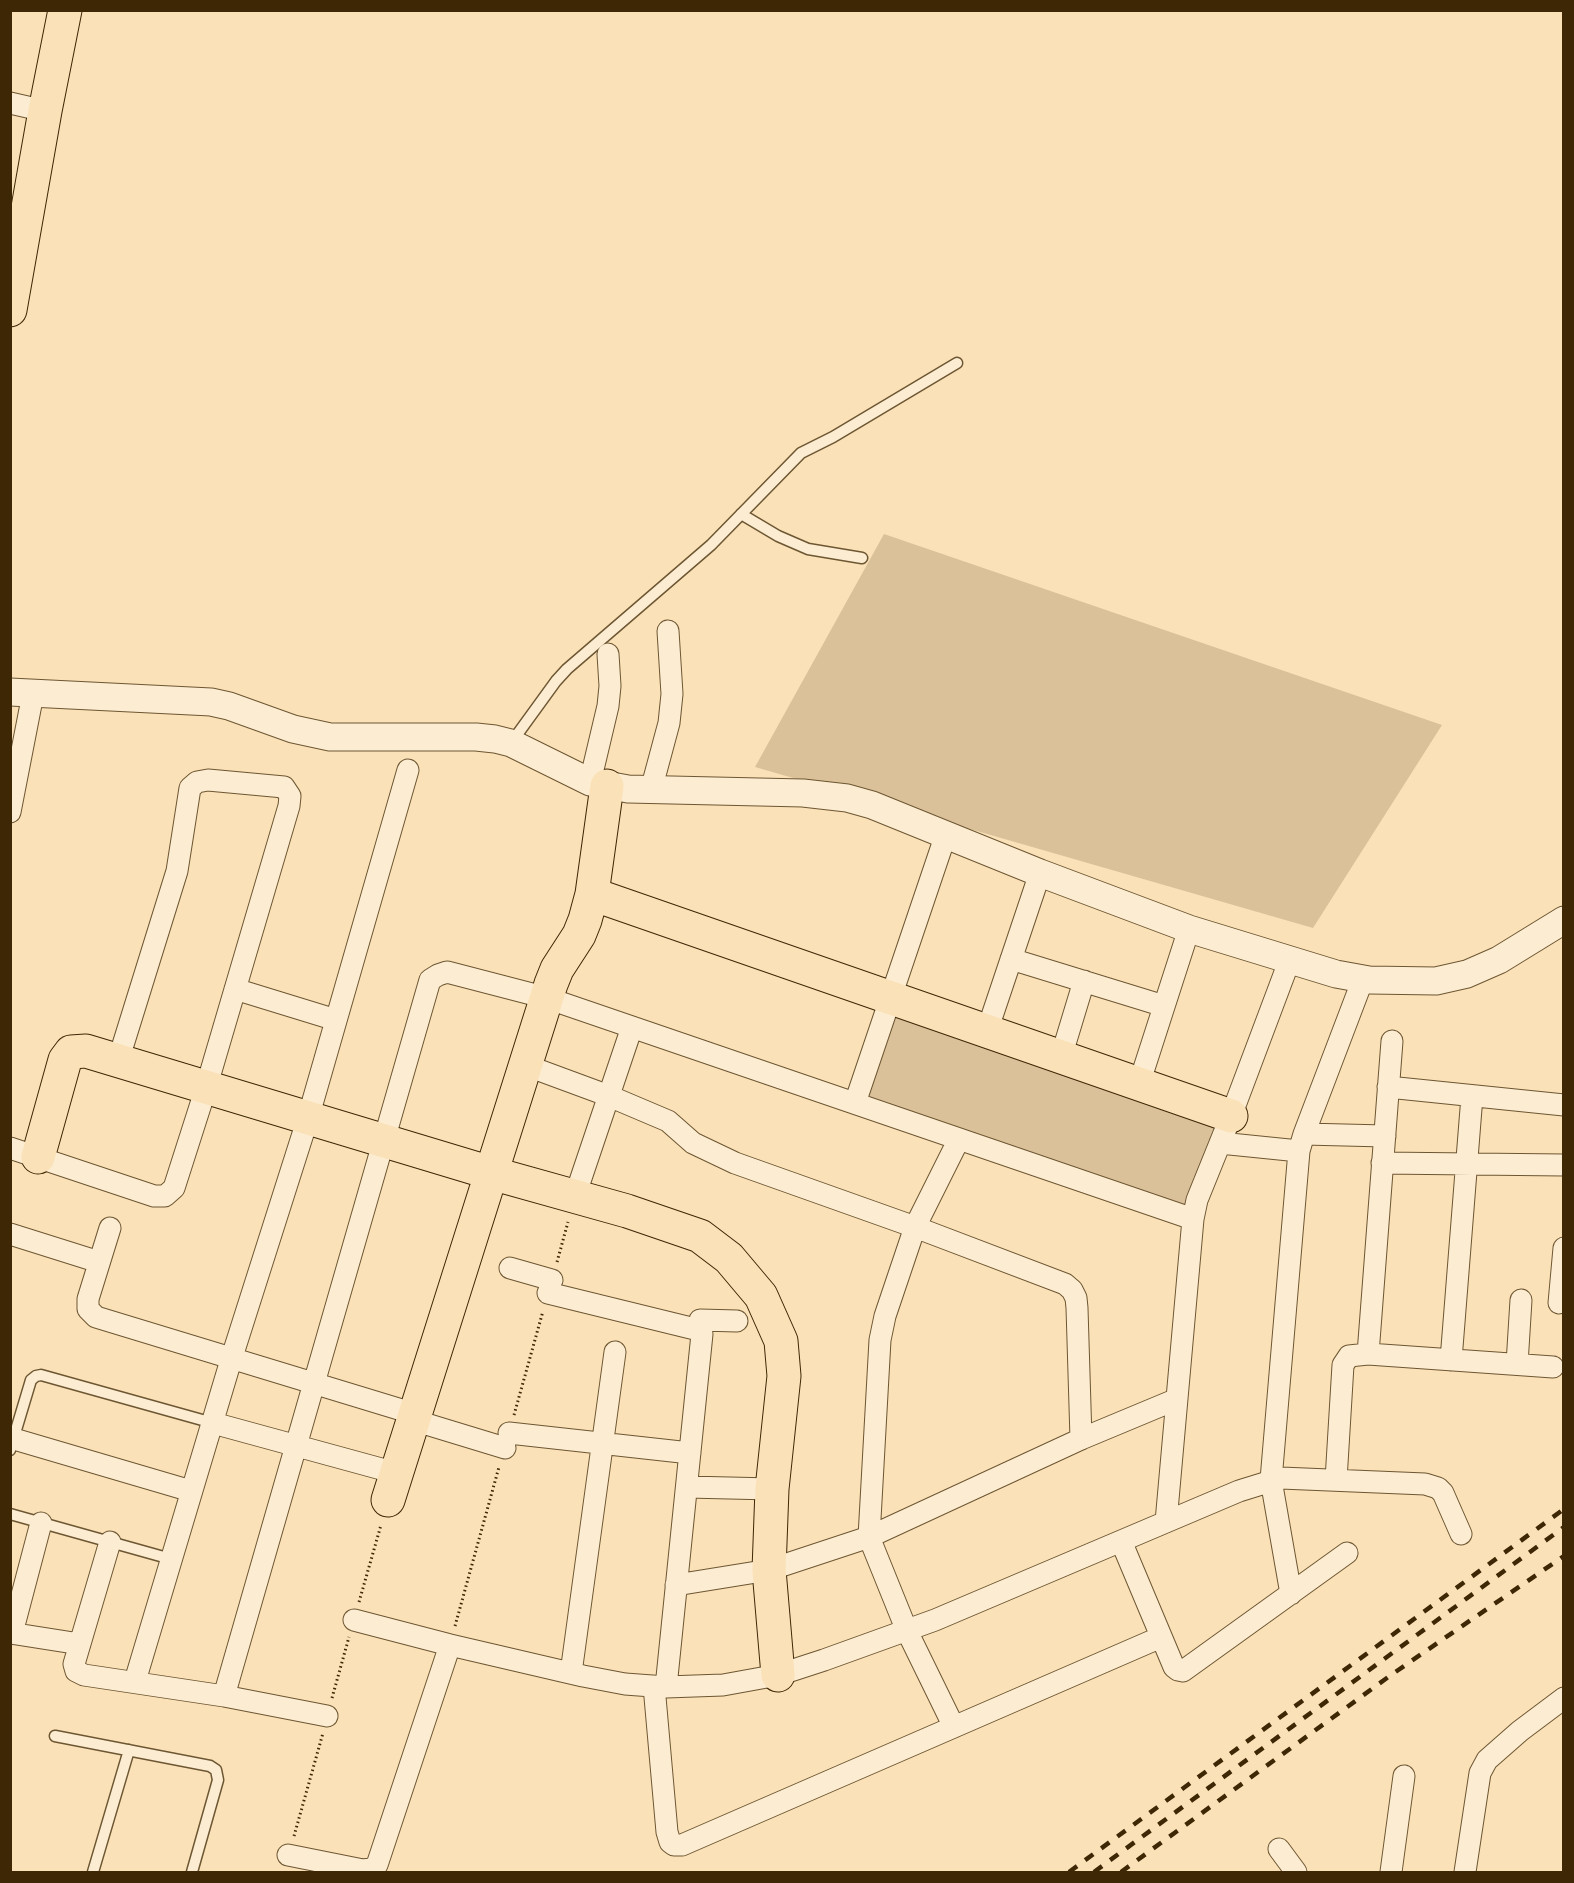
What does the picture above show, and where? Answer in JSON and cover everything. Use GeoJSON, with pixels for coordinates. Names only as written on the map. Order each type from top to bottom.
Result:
{"type":"FeatureCollection","features":[{"type":"Feature","properties":{"kind":"main road"},"geometry":{"type":"LineString","coordinates":[[10,310],[65,10]]}},
{"type":"Feature","properties":{"kind":"main road"},"geometry":{"type":"LineString","coordinates":[[392,1487],[547,998],[557,969],[579,935],[585,920],[592,894],[598,784]]}},
{"type":"Feature","properties":{"kind":"main road"},"geometry":{"type":"LineString","coordinates":[[592,894],[1139,1084],[1226,1130]]}},
{"type":"Feature","properties":{"kind":"main road"},"geometry":{"type":"LineString","coordinates":[[24,1152],[65,1060],[71,1052],[86,1051],[491,1173],[627,1211],[700,1236],[729,1258],[761,1296],[780,1341],[784,1376],[772,1489],[769,1570],[778,1674]]}},
{"type":"Feature","properties":{"kind":"street"},"geometry":{"type":"LineString","coordinates":[[10,103],[45,111]]}},
{"type":"Feature","properties":{"kind":"street"},"geometry":{"type":"LineString","coordinates":[[651,790],[669,723],[672,694],[668,631]]}},
{"type":"Feature","properties":{"kind":"street"},"geometry":{"type":"LineString","coordinates":[[598,784],[610,686],[608,654]]}},
{"type":"Feature","properties":{"kind":"street"},"geometry":{"type":"LineString","coordinates":[[10,812],[22,693],[211,702],[229,706],[292,729],[330,737],[476,737],[511,743],[598,784],[628,789],[803,793],[847,798],[872,805],[1040,873],[1189,929],[1336,974],[1363,979],[1404,982],[1436,981],[1467,974],[1499,960],[1563,920]]}},
{"type":"Feature","properties":{"kind":"street"},"geometry":{"type":"LineString","coordinates":[[135,1681],[231,1360],[308,1118],[408,770]]}},
{"type":"Feature","properties":{"kind":"street"},"geometry":{"type":"LineString","coordinates":[[24,1152],[154,1196],[165,1196],[174,1188],[206,1088],[289,806],[290,796],[284,787],[208,780],[197,782],[190,788],[177,871],[118,1061]]}},
{"type":"Feature","properties":{"kind":"street"},"geometry":{"type":"LineString","coordinates":[[855,1103],[946,834]]}},
{"type":"Feature","properties":{"kind":"street"},"geometry":{"type":"LineString","coordinates":[[987,1031],[1040,873]]}},
{"type":"Feature","properties":{"kind":"street"},"geometry":{"type":"LineString","coordinates":[[1139,1084],[1189,929]]}},
{"type":"Feature","properties":{"kind":"street"},"geometry":{"type":"LineString","coordinates":[[1011,959],[1164,1006]]}},
{"type":"Feature","properties":{"kind":"street"},"geometry":{"type":"LineString","coordinates":[[1166,1522],[1193,1219],[1204,1180],[1226,1130],[1290,959]]}},
{"type":"Feature","properties":{"kind":"street"},"geometry":{"type":"LineString","coordinates":[[224,1696],[430,980],[447,972],[547,998],[1193,1219]]}},
{"type":"Feature","properties":{"kind":"street"},"geometry":{"type":"LineString","coordinates":[[1291,1594],[1271,1480],[1302,1143],[1363,979]]}},
{"type":"Feature","properties":{"kind":"street"},"geometry":{"type":"LineString","coordinates":[[1061,1057],[1084,981]]}},
{"type":"Feature","properties":{"kind":"street"},"geometry":{"type":"LineString","coordinates":[[235,990],[336,1020]]}},
{"type":"Feature","properties":{"kind":"street"},"geometry":{"type":"LineString","coordinates":[[575,1196],[632,1027]]}},
{"type":"Feature","properties":{"kind":"street"},"geometry":{"type":"LineString","coordinates":[[1368,1354],[1392,1041]]}},
{"type":"Feature","properties":{"kind":"street"},"geometry":{"type":"LineString","coordinates":[[525,1065],[668,1121],[693,1143],[735,1164],[915,1227],[1065,1284],[1076,1298],[1081,1439]]}},
{"type":"Feature","properties":{"kind":"street"},"geometry":{"type":"LineString","coordinates":[[1388,1087],[1563,1105]]}},
{"type":"Feature","properties":{"kind":"street"},"geometry":{"type":"LineString","coordinates":[[1451,1360],[1472,1096]]}},
{"type":"Feature","properties":{"kind":"street"},"geometry":{"type":"LineString","coordinates":[[1226,1130],[1302,1143],[1385,1136]]}},
{"type":"Feature","properties":{"kind":"street"},"geometry":{"type":"LineString","coordinates":[[954,1727],[906,1631],[869,1537],[880,1340],[885,1316],[915,1227],[959,1139]]}},
{"type":"Feature","properties":{"kind":"street"},"geometry":{"type":"LineString","coordinates":[[1382,1163],[1563,1165]]}},
{"type":"Feature","properties":{"kind":"street"},"geometry":{"type":"LineString","coordinates":[[110,1228],[88,1299],[88,1309],[96,1317],[414,1417],[507,1440],[602,1444],[690,1453]]}},
{"type":"Feature","properties":{"kind":"street"},"geometry":{"type":"LineString","coordinates":[[10,1234],[99,1262]]}},
{"type":"Feature","properties":{"kind":"street"},"geometry":{"type":"LineString","coordinates":[[1558,1303],[1563,1248]]}},
{"type":"Feature","properties":{"kind":"street"},"geometry":{"type":"LineString","coordinates":[[510,1268],[550,1287],[699,1330]]}},
{"type":"Feature","properties":{"kind":"street"},"geometry":{"type":"LineString","coordinates":[[1517,1365],[1521,1299]]}},
{"type":"Feature","properties":{"kind":"street"},"geometry":{"type":"LineString","coordinates":[[737,1321],[700,1320],[699,1330],[702,1334],[702,1341],[687,1486],[676,1585],[660,1687],[667,1832],[670,1842],[674,1845],[682,1845],[1161,1637]]}},
{"type":"Feature","properties":{"kind":"street"},"geometry":{"type":"LineString","coordinates":[[571,1673],[615,1352]]}},
{"type":"Feature","properties":{"kind":"street"},"geometry":{"type":"LineString","coordinates":[[1336,1480],[1343,1365],[1349,1356],[1368,1354],[1553,1367]]}},
{"type":"Feature","properties":{"kind":"street"},"geometry":{"type":"LineString","coordinates":[[676,1585],[769,1570],[869,1537],[1081,1439],[1177,1399]]}},
{"type":"Feature","properties":{"kind":"street"},"geometry":{"type":"LineString","coordinates":[[213,1423],[296,1446],[392,1487]]}},
{"type":"Feature","properties":{"kind":"street"},"geometry":{"type":"LineString","coordinates":[[12,1445],[191,1491]]}},
{"type":"Feature","properties":{"kind":"street"},"geometry":{"type":"LineString","coordinates":[[354,1620],[450,1645],[625,1684],[660,1687],[723,1684],[778,1674],[906,1631],[1239,1491],[1271,1480],[1281,1478],[1425,1484],[1438,1488],[1443,1493],[1461,1534]]}},
{"type":"Feature","properties":{"kind":"street"},"geometry":{"type":"LineString","coordinates":[[687,1486],[772,1489]]}},
{"type":"Feature","properties":{"kind":"street"},"geometry":{"type":"LineString","coordinates":[[40,1523],[11,1633],[80,1644]]}},
{"type":"Feature","properties":{"kind":"street"},"geometry":{"type":"LineString","coordinates":[[1121,1541],[1174,1667],[1183,1671],[1347,1553]]}},
{"type":"Feature","properties":{"kind":"street"},"geometry":{"type":"LineString","coordinates":[[110,1542],[74,1664],[76,1671],[84,1675],[224,1696],[327,1716]]}},
{"type":"Feature","properties":{"kind":"street"},"geometry":{"type":"LineString","coordinates":[[288,1855],[363,1870],[371,1869],[376,1865],[450,1645]]}},
{"type":"Feature","properties":{"kind":"street"},"geometry":{"type":"LineString","coordinates":[[1465,1872],[1480,1773],[1487,1760],[1563,1698]]}},
{"type":"Feature","properties":{"kind":"street"},"geometry":{"type":"LineString","coordinates":[[1391,1872],[1404,1776]]}},
{"type":"Feature","properties":{"kind":"street"},"geometry":{"type":"LineString","coordinates":[[1279,1849],[1296,1872]]}},
{"type":"Feature","properties":{"kind":"lane"},"geometry":{"type":"LineString","coordinates":[[511,743],[567,669],[711,545],[801,453],[833,437],[957,363]]}},
{"type":"Feature","properties":{"kind":"lane"},"geometry":{"type":"LineString","coordinates":[[741,514],[778,536],[808,549],[862,558]]}},
{"type":"Feature","properties":{"kind":"lane"},"geometry":{"type":"LineString","coordinates":[[12,1445],[31,1380],[36,1376],[213,1423]]}},
{"type":"Feature","properties":{"kind":"lane"},"geometry":{"type":"LineString","coordinates":[[10,1514],[171,1558]]}},
{"type":"Feature","properties":{"kind":"lane"},"geometry":{"type":"LineString","coordinates":[[55,1736],[210,1766],[216,1770],[218,1780],[192,1872]]}},
{"type":"Feature","properties":{"kind":"lane"},"geometry":{"type":"LineString","coordinates":[[93,1872],[129,1750]]}},
{"type":"Feature","properties":{"kind":"path"},"geometry":{"type":"LineString","coordinates":[[288,1855],[321,1745],[327,1716],[392,1487]]}},
{"type":"Feature","properties":{"kind":"shaded area"},"geometry":{"type":"Polygon","coordinates":[[[884,534],[1442,725],[1313,928],[755,767],[884,534]]]}},
{"type":"Feature","properties":{"kind":"shaded area"},"geometry":{"type":"Polygon","coordinates":[[[891,997],[1231,1116],[1193,1219],[855,1103],[891,997]]]}},
{"type":"Feature","properties":{"kind":"railway"},"geometry":{"type":"LineString","coordinates":[[1069,1872],[1564,1509]]}},
{"type":"Feature","properties":{"kind":"railway"},"geometry":{"type":"LineString","coordinates":[[1094,1872],[1564,1527]]}},
{"type":"Feature","properties":{"kind":"railway"},"geometry":{"type":"LineString","coordinates":[[1121,1872],[1391,1675],[1564,1556]]}}]}
